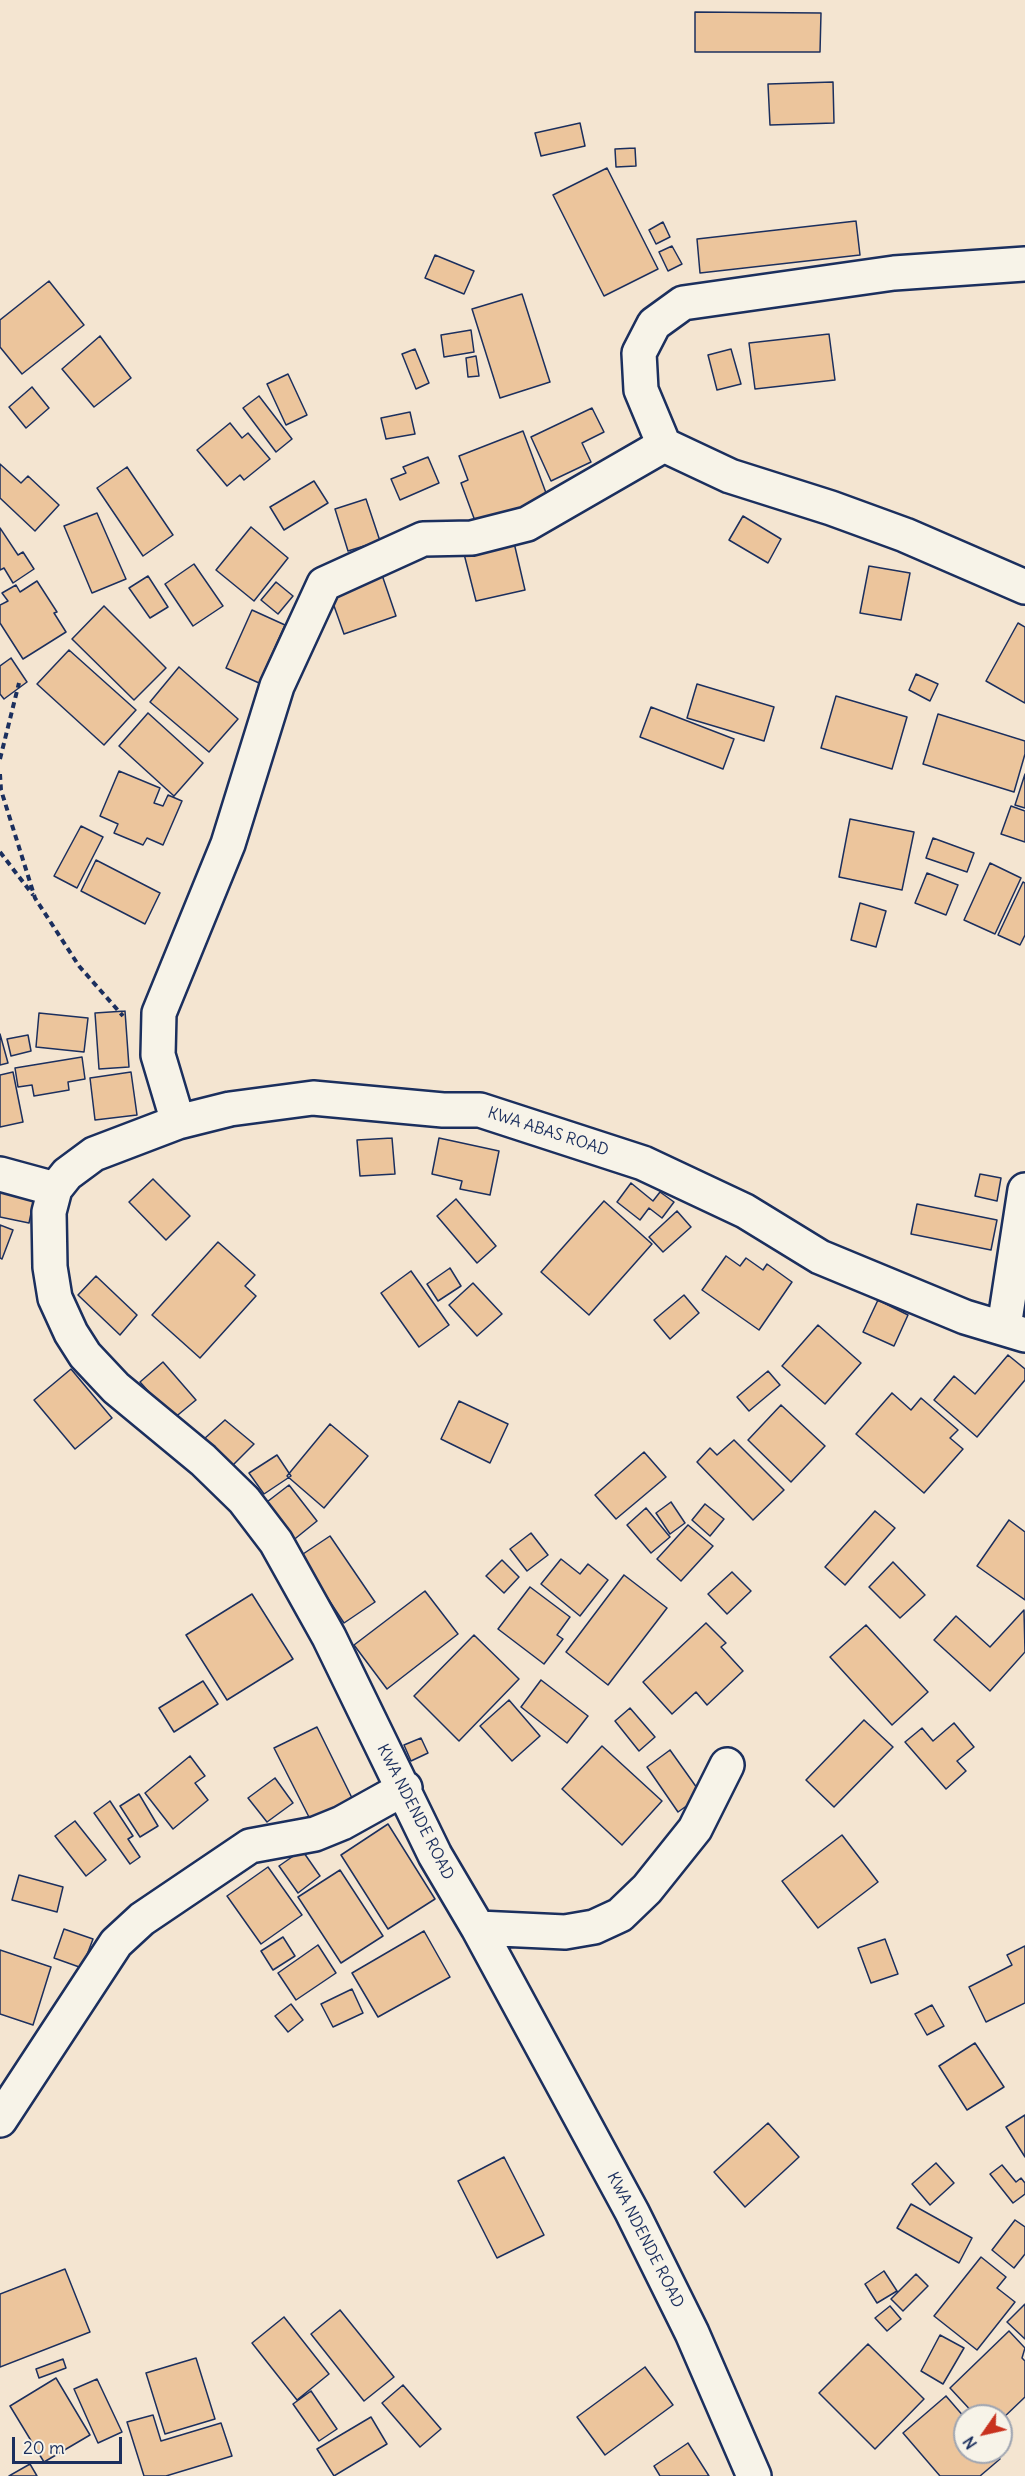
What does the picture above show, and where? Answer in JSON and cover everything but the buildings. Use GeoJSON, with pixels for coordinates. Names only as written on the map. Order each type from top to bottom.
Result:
{"type":"FeatureCollection","features":[{"type":"Feature","properties":{"kind":"street"},"geometry":{"type":"LineString","coordinates":[[1025,264],[894,273],[683,303],[654,324],[639,353],[641,390],[664,445],[730,476],[831,508],[905,536],[1025,587]]}},
{"type":"Feature","properties":{"kind":"street"},"geometry":{"type":"LineString","coordinates":[[178,1122],[158,1055],[159,1013],[228,844],[277,686],[324,584],[423,539],[472,538],[527,524],[664,445]]}},
{"type":"Feature","properties":{"kind":"street","name":"KWA ABAS ROAD"},"geometry":{"type":"LineString","coordinates":[[55,1189],[67,1174],[94,1154],[178,1122],[230,1109],[313,1098],[443,1110],[480,1110],[643,1163],[745,1211],[820,1257],[965,1317],[1014,1331]]}},
{"type":"Feature","properties":{"kind":"street"},"geometry":{"type":"LineString","coordinates":[[0,1174],[55,1189]]}},
{"type":"Feature","properties":{"kind":"street","name":"KWA NDENDE ROAD"},"geometry":{"type":"LineString","coordinates":[[55,1189],[49,1212],[50,1267],[55,1298],[71,1333],[85,1355],[117,1388],[203,1460],[244,1500],[276,1542],[308,1597],[370,1726],[405,1788],[435,1855],[478,1928],[632,2211],[692,2333],[754,2476]]}},
{"type":"Feature","properties":{"kind":"street"},"geometry":{"type":"LineString","coordinates":[[1014,1331],[1025,1190]]}},
{"type":"Feature","properties":{"kind":"street"},"geometry":{"type":"LineString","coordinates":[[478,1928],[565,1932],[594,1927],[620,1915],[647,1889],[695,1829],[728,1765]]}},
{"type":"Feature","properties":{"kind":"street"},"geometry":{"type":"LineString","coordinates":[[0,2120],[116,1943],[142,1919],[250,1846],[315,1834],[342,1823],[405,1788]]}},
{"type":"Feature","properties":{"kind":"path"},"geometry":{"type":"LineString","coordinates":[[0,759],[19,683]]}},
{"type":"Feature","properties":{"kind":"path"},"geometry":{"type":"LineString","coordinates":[[0,774],[1,790],[35,898]]}},
{"type":"Feature","properties":{"kind":"path"},"geometry":{"type":"LineString","coordinates":[[0,852],[35,898],[79,966],[158,1055]]}}]}
